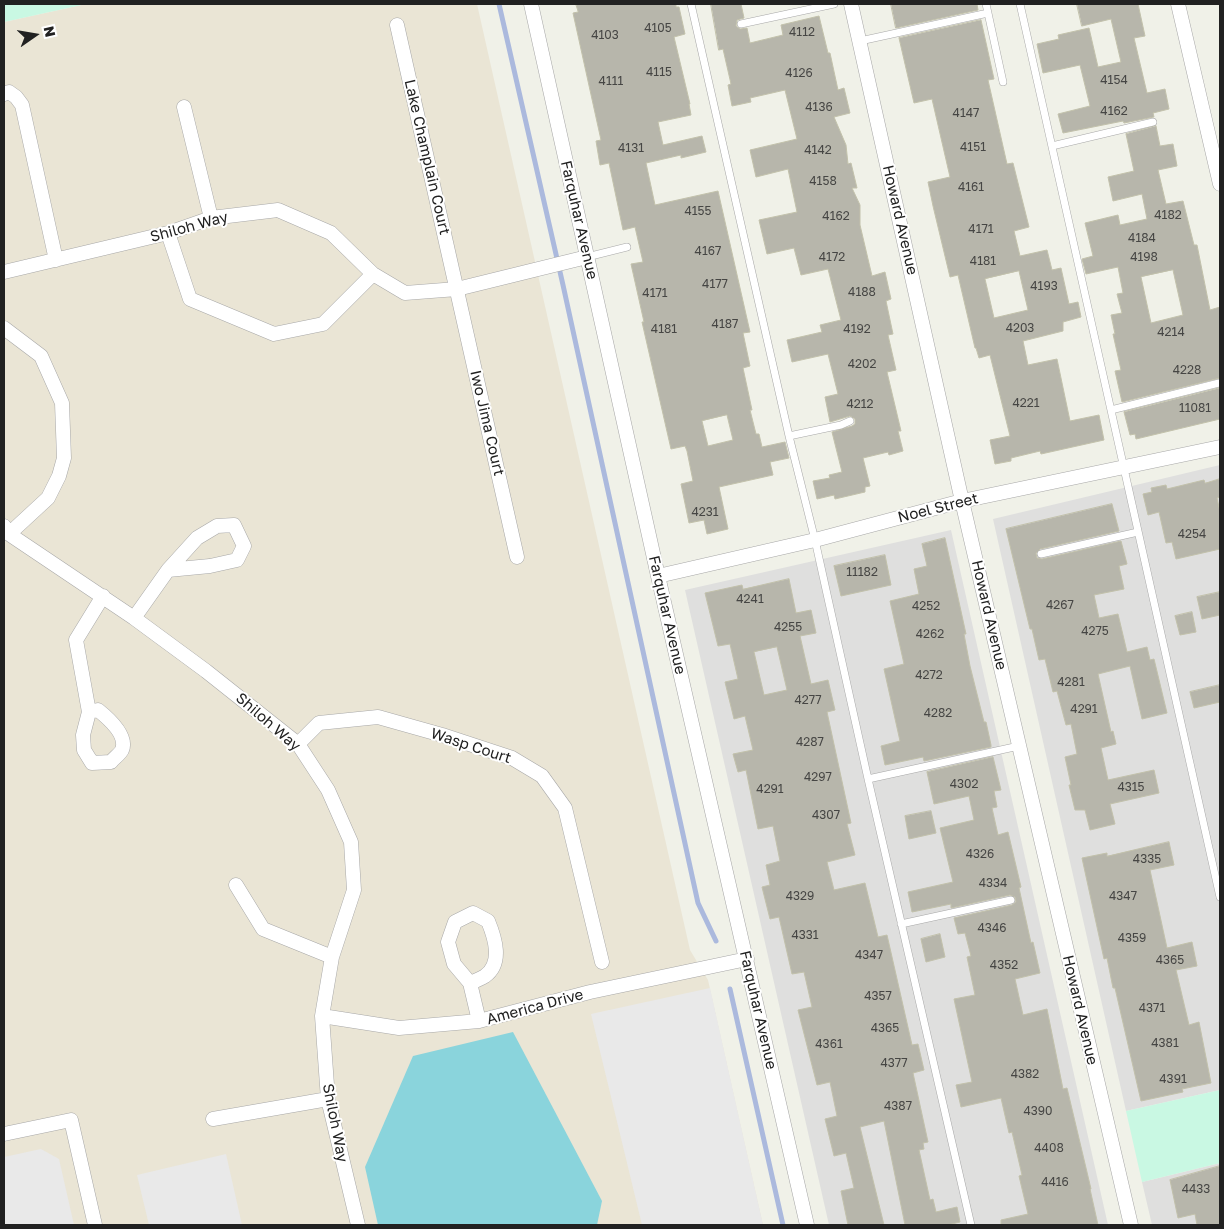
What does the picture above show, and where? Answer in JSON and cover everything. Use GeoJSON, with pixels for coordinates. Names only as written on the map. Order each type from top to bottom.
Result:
{"type":"FeatureCollection","features":[{"type":"Feature","properties":{"kind":"street","name":"Farquhar Avenue"},"geometry":{"type":"LineString","coordinates":[[531,4],[658,576],[807,1225]]}},
{"type":"Feature","properties":{"kind":"street","name":"Howard Avenue"},"geometry":{"type":"LineString","coordinates":[[852,4],[962,501],[1130,1225]]}},
{"type":"Feature","properties":{"kind":"street"},"geometry":{"type":"LineString","coordinates":[[1178,4],[1220,184]]}},
{"type":"Feature","properties":{"kind":"street","name":"Lake Champlain Court"},"geometry":{"type":"LineString","coordinates":[[397,25],[457,289]]}},
{"type":"Feature","properties":{"kind":"street"},"geometry":{"type":"LineString","coordinates":[[4,94],[9,92],[22,105],[56,260]]}},
{"type":"Feature","properties":{"kind":"street"},"geometry":{"type":"LineString","coordinates":[[184,107],[211,218]]}},
{"type":"Feature","properties":{"kind":"street","name":"Shiloh Way"},"geometry":{"type":"LineString","coordinates":[[4,272],[168,233],[211,218],[278,210],[332,233],[373,274],[405,293],[457,289],[588,257]]}},
{"type":"Feature","properties":{"kind":"street"},"geometry":{"type":"LineString","coordinates":[[168,233],[190,299],[274,334],[323,324],[373,274]]}},
{"type":"Feature","properties":{"kind":"street","name":"Iwo Jima Court"},"geometry":{"type":"LineString","coordinates":[[457,289],[517,557]]}},
{"type":"Feature","properties":{"kind":"street"},"geometry":{"type":"LineString","coordinates":[[4,328],[41,356],[62,403],[64,449],[64,458],[59,476],[48,498],[7,530]]}},
{"type":"Feature","properties":{"kind":"street","name":"Noel Street"},"geometry":{"type":"LineString","coordinates":[[658,576],[815,540],[962,501],[1220,447]]}},
{"type":"Feature","properties":{"kind":"street"},"geometry":{"type":"LineString","coordinates":[[134,618],[168,570],[197,538],[217,526],[234,525],[244,546],[237,560],[210,566],[168,570]]}},
{"type":"Feature","properties":{"kind":"street","name":"Shiloh Way"},"geometry":{"type":"LineString","coordinates":[[7,530],[134,618],[206,671],[298,744],[328,790],[351,842],[354,890],[332,958],[322,1016],[328,1099],[358,1225]]}},
{"type":"Feature","properties":{"kind":"street"},"geometry":{"type":"LineString","coordinates":[[89,712],[76,640],[102,596]]}},
{"type":"Feature","properties":{"kind":"street","name":"Wasp Court"},"geometry":{"type":"LineString","coordinates":[[298,744],[319,723],[378,717],[442,735],[512,758],[542,776],[565,808],[602,962]]}},
{"type":"Feature","properties":{"kind":"street"},"geometry":{"type":"LineString","coordinates":[[236,886],[263,928],[332,958]]}},
{"type":"Feature","properties":{"kind":"street"},"geometry":{"type":"LineString","coordinates":[[470,983],[486,975],[494,965],[496,942],[488,921],[473,913],[455,922],[448,942],[454,964],[470,983],[479,1022]]}},
{"type":"Feature","properties":{"kind":"street","name":"America Drive"},"geometry":{"type":"LineString","coordinates":[[322,1016],[399,1028],[479,1022],[590,992],[747,959]]}},
{"type":"Feature","properties":{"kind":"street"},"geometry":{"type":"LineString","coordinates":[[213,1119],[328,1099]]}},
{"type":"Feature","properties":{"kind":"street"},"geometry":{"type":"LineString","coordinates":[[4,1134],[71,1120],[96,1225]]}},
{"type":"Feature","properties":{"kind":"lane"},"geometry":{"type":"LineString","coordinates":[[691,4],[972,1225]]}},
{"type":"Feature","properties":{"kind":"lane"},"geometry":{"type":"LineString","coordinates":[[741,24],[834,4]]}},
{"type":"Feature","properties":{"kind":"lane"},"geometry":{"type":"LineString","coordinates":[[986,4],[1003,82]]}},
{"type":"Feature","properties":{"kind":"lane"},"geometry":{"type":"LineString","coordinates":[[1020,4],[1220,897]]}},
{"type":"Feature","properties":{"kind":"lane"},"geometry":{"type":"LineString","coordinates":[[860,42],[988,13]]}},
{"type":"Feature","properties":{"kind":"lane"},"geometry":{"type":"LineString","coordinates":[[1052,146],[1153,122]]}},
{"type":"Feature","properties":{"kind":"lane"},"geometry":{"type":"LineString","coordinates":[[588,257],[627,247]]}},
{"type":"Feature","properties":{"kind":"lane"},"geometry":{"type":"LineString","coordinates":[[1111,410],[1219,383]]}},
{"type":"Feature","properties":{"kind":"lane"},"geometry":{"type":"LineString","coordinates":[[789,436],[841,425],[850,421]]}},
{"type":"Feature","properties":{"kind":"lane"},"geometry":{"type":"LineString","coordinates":[[1041,554],[1138,532]]}},
{"type":"Feature","properties":{"kind":"lane"},"geometry":{"type":"LineString","coordinates":[[868,779],[1019,746]]}},
{"type":"Feature","properties":{"kind":"lane"},"geometry":{"type":"LineString","coordinates":[[902,924],[1011,900]]}},
{"type":"Feature","properties":{"kind":"shaded area"},"geometry":{"type":"Polygon","coordinates":[[[86,4],[477,4],[690,950],[708,980],[763,1225],[4,1225],[4,22],[86,4]]]}},
{"type":"Feature","properties":{"kind":"shaded area"},"geometry":{"type":"Polygon","coordinates":[[[1220,465],[1220,1090],[1126,1111],[993,519],[1220,465]]]}},
{"type":"Feature","properties":{"kind":"shaded area"},"geometry":{"type":"Polygon","coordinates":[[[951,530],[1108,1225],[829,1225],[685,590],[951,530]]]}},
{"type":"Feature","properties":{"kind":"shaded area"},"geometry":{"type":"Polygon","coordinates":[[[710,988],[763,1225],[642,1225],[591,1014],[710,988]]]}},
{"type":"Feature","properties":{"kind":"shaded area"},"geometry":{"type":"Polygon","coordinates":[[[513,1032],[602,1201],[597,1225],[378,1225],[365,1167],[413,1056],[513,1032]]]}},
{"type":"Feature","properties":{"kind":"shaded area"},"geometry":{"type":"Polygon","coordinates":[[[41,1149],[59,1159],[74,1225],[4,1225],[4,1157],[41,1149]]]}},
{"type":"Feature","properties":{"kind":"shaded area"},"geometry":{"type":"Polygon","coordinates":[[[226,1154],[242,1225],[149,1225],[137,1175],[226,1154]]]}},
{"type":"Feature","properties":{"kind":"shaded area"},"geometry":{"type":"Polygon","coordinates":[[[1220,1163],[1220,1225],[1152,1225],[1142,1182],[1220,1163]]]}},
{"type":"Feature","properties":{"kind":"green space"},"geometry":{"type":"Polygon","coordinates":[[[4,4],[86,4],[4,22],[4,4]]]}},
{"type":"Feature","properties":{"kind":"green space"},"geometry":{"type":"Polygon","coordinates":[[[1220,1090],[1220,1163],[1142,1182],[1126,1111],[1220,1090]]]}},
{"type":"Feature","properties":{"kind":"building"},"geometry":{"type":"Polygon","coordinates":[[[576,4],[676,4],[676,7],[679,7],[685,34],[674,37],[691,115],[658,122],[663,145],[702,136],[706,152],[681,158],[681,155],[646,163],[655,205],[718,191],[750,332],[743,333],[750,366],[743,368],[756,434],[759,434],[762,447],[785,442],[789,458],[770,462],[773,475],[719,487],[728,529],[707,534],[704,520],[689,523],[681,484],[693,481],[687,451],[685,446],[671,449],[642,322],[644,322],[631,264],[643,262],[635,227],[623,230],[609,163],[600,165],[596,141],[601,140],[573,13],[578,12],[576,4]],[[727,415],[702,421],[708,446],[733,440],[727,415]]]}},
{"type":"Feature","properties":{"kind":"building"},"geometry":{"type":"Polygon","coordinates":[[[711,4],[741,4],[744,18],[737,20],[736,26],[740,29],[747,28],[750,43],[783,35],[781,25],[819,16],[838,90],[844,88],[850,113],[834,117],[846,145],[848,164],[851,163],[857,188],[852,188],[860,205],[860,225],[872,276],[885,272],[891,299],[886,301],[893,334],[888,335],[896,370],[887,372],[901,431],[898,431],[903,451],[889,455],[888,452],[863,458],[870,486],[865,487],[865,492],[835,499],[834,495],[817,499],[813,481],[830,478],[829,475],[842,472],[832,432],[852,426],[855,424],[855,419],[850,416],[830,422],[825,397],[838,394],[828,354],[792,362],[787,340],[822,332],[820,325],[841,320],[828,269],[801,275],[794,248],[767,254],[759,220],[797,212],[788,169],[756,177],[750,150],[797,139],[785,90],[750,98],[751,102],[732,106],[728,85],[731,84],[723,49],[719,50],[711,4]]]}},
{"type":"Feature","properties":{"kind":"building"},"geometry":{"type":"Polygon","coordinates":[[[891,4],[977,4],[978,10],[896,28],[891,4]]]}},
{"type":"Feature","properties":{"kind":"building"},"geometry":{"type":"Polygon","coordinates":[[[1077,4],[1138,4],[1145,36],[1134,38],[1147,93],[1165,89],[1169,109],[1153,113],[1154,117],[1063,133],[1058,114],[1090,106],[1080,65],[1043,73],[1037,44],[1059,39],[1058,35],[1089,28],[1098,67],[1121,62],[1111,19],[1082,26],[1077,4]]]}},
{"type":"Feature","properties":{"kind":"building"},"geometry":{"type":"Polygon","coordinates":[[[981,20],[994,79],[988,80],[1007,164],[1013,163],[1029,227],[1014,231],[1020,256],[1047,250],[1052,270],[1061,268],[1069,304],[1078,302],[1081,317],[1063,322],[1063,331],[1023,341],[1028,365],[1057,359],[1070,421],[1099,415],[1104,440],[1041,454],[1040,451],[1011,458],[1011,461],[995,464],[990,440],[1010,436],[990,355],[979,358],[975,348],[958,275],[950,277],[933,206],[928,182],[950,177],[932,99],[914,103],[899,38],[981,20]],[[1019,271],[985,279],[994,318],[1028,310],[1019,271]]]}},
{"type":"Feature","properties":{"kind":"building"},"geometry":{"type":"Polygon","coordinates":[[[1156,126],[1160,146],[1173,144],[1177,166],[1158,170],[1166,204],[1183,201],[1194,245],[1197,245],[1210,310],[1220,307],[1220,378],[1122,402],[1115,371],[1121,370],[1111,315],[1122,313],[1117,294],[1123,293],[1118,267],[1086,274],[1082,259],[1093,256],[1085,223],[1118,215],[1120,225],[1147,219],[1142,194],[1113,201],[1108,177],[1134,171],[1126,134],[1156,126]],[[1173,270],[1141,277],[1151,323],[1183,315],[1173,270]]]}},
{"type":"Feature","properties":{"kind":"building"},"geometry":{"type":"Polygon","coordinates":[[[1220,388],[1220,419],[1136,439],[1135,434],[1130,435],[1124,412],[1220,388]]]}},
{"type":"Feature","properties":{"kind":"building"},"geometry":{"type":"Polygon","coordinates":[[[1220,479],[1220,497],[1217,498],[1220,512],[1220,549],[1176,559],[1172,542],[1166,543],[1159,512],[1148,515],[1143,494],[1152,492],[1151,488],[1166,485],[1167,489],[1204,480],[1205,483],[1220,479]]]}},
{"type":"Feature","properties":{"kind":"building"},"geometry":{"type":"Polygon","coordinates":[[[1112,504],[1119,531],[1040,549],[1036,553],[1037,558],[1042,559],[1121,541],[1127,564],[1119,566],[1124,589],[1094,595],[1099,618],[1118,614],[1127,652],[1147,647],[1150,660],[1154,659],[1167,713],[1142,719],[1130,666],[1098,674],[1111,732],[1113,731],[1116,744],[1101,748],[1108,780],[1154,770],[1159,793],[1110,804],[1115,824],[1090,830],[1085,810],[1075,810],[1069,785],[1071,785],[1065,757],[1077,754],[1071,724],[1066,725],[1057,691],[1053,692],[1045,659],[1039,660],[1006,529],[1112,504]]]}},
{"type":"Feature","properties":{"kind":"building"},"geometry":{"type":"Polygon","coordinates":[[[945,538],[966,634],[964,634],[970,666],[991,747],[924,761],[923,757],[885,765],[881,746],[900,741],[884,669],[904,664],[890,601],[919,594],[914,569],[927,566],[922,544],[945,538]]]}},
{"type":"Feature","properties":{"kind":"building"},"geometry":{"type":"Polygon","coordinates":[[[885,555],[891,585],[841,596],[834,566],[885,555]]]}},
{"type":"Feature","properties":{"kind":"building"},"geometry":{"type":"Polygon","coordinates":[[[789,579],[796,613],[811,610],[816,633],[800,636],[811,684],[828,680],[835,710],[827,712],[851,823],[847,824],[855,855],[827,862],[834,890],[865,883],[878,937],[887,935],[912,1045],[918,1044],[924,1070],[913,1073],[928,1142],[923,1143],[924,1149],[919,1150],[930,1200],[933,1199],[936,1212],[957,1207],[960,1222],[948,1225],[905,1225],[884,1121],[860,1127],[884,1225],[848,1225],[841,1191],[854,1188],[846,1153],[834,1156],[825,1119],[837,1116],[830,1082],[817,1085],[798,1010],[812,1007],[804,972],[792,974],[779,917],[770,919],[762,887],[770,885],[766,865],[780,861],[773,826],[758,829],[746,770],[738,772],[733,754],[753,750],[745,716],[734,719],[725,682],[738,679],[730,644],[718,646],[705,593],[742,585],[743,589],[789,579]],[[777,647],[754,652],[764,695],[787,690],[777,647]]]}},
{"type":"Feature","properties":{"kind":"building"},"geometry":{"type":"Polygon","coordinates":[[[1220,592],[1220,615],[1202,619],[1197,597],[1220,592]]]}},
{"type":"Feature","properties":{"kind":"building"},"geometry":{"type":"Polygon","coordinates":[[[1192,612],[1196,632],[1180,635],[1175,616],[1192,612]]]}},
{"type":"Feature","properties":{"kind":"building"},"geometry":{"type":"Polygon","coordinates":[[[1220,685],[1220,702],[1194,708],[1190,692],[1220,685]]]}},
{"type":"Feature","properties":{"kind":"building"},"geometry":{"type":"Polygon","coordinates":[[[993,757],[1001,790],[994,791],[997,807],[992,808],[998,835],[1008,832],[1021,887],[1019,888],[1031,943],[1033,942],[1040,973],[1015,979],[1023,1015],[1047,1009],[1063,1089],[1067,1088],[1098,1225],[1001,1225],[1001,1220],[1028,1214],[1019,1176],[1022,1175],[1012,1132],[1009,1133],[1001,1098],[961,1107],[956,1085],[972,1082],[954,999],[975,995],[967,957],[971,956],[965,933],[958,934],[954,918],[1012,905],[1016,902],[1015,897],[1010,895],[951,908],[951,904],[912,912],[908,892],[953,882],[940,828],[974,820],[969,796],[934,804],[927,772],[993,757]]]}},
{"type":"Feature","properties":{"kind":"building"},"geometry":{"type":"Polygon","coordinates":[[[931,811],[936,833],[909,839],[905,816],[931,811]]]}},
{"type":"Feature","properties":{"kind":"building"},"geometry":{"type":"Polygon","coordinates":[[[1169,842],[1174,865],[1150,870],[1167,948],[1192,942],[1197,966],[1176,970],[1189,1025],[1199,1022],[1211,1083],[1182,1089],[1183,1092],[1141,1101],[1115,988],[1113,988],[1107,958],[1104,959],[1082,858],[1107,853],[1107,856],[1169,842]]]}},
{"type":"Feature","properties":{"kind":"building"},"geometry":{"type":"Polygon","coordinates":[[[940,934],[945,957],[926,962],[921,939],[940,934]]]}},
{"type":"Feature","properties":{"kind":"building"},"geometry":{"type":"Polygon","coordinates":[[[1220,1166],[1220,1225],[1197,1225],[1195,1214],[1178,1218],[1170,1180],[1220,1166]]]}},
{"type":"Feature","properties":{"kind":"waterway"},"geometry":{"type":"LineString","coordinates":[[499,4],[563,285],[698,903],[716,941]]}},
{"type":"Feature","properties":{"kind":"waterway"},"geometry":{"type":"LineString","coordinates":[[730,989],[783,1225]]}}]}
